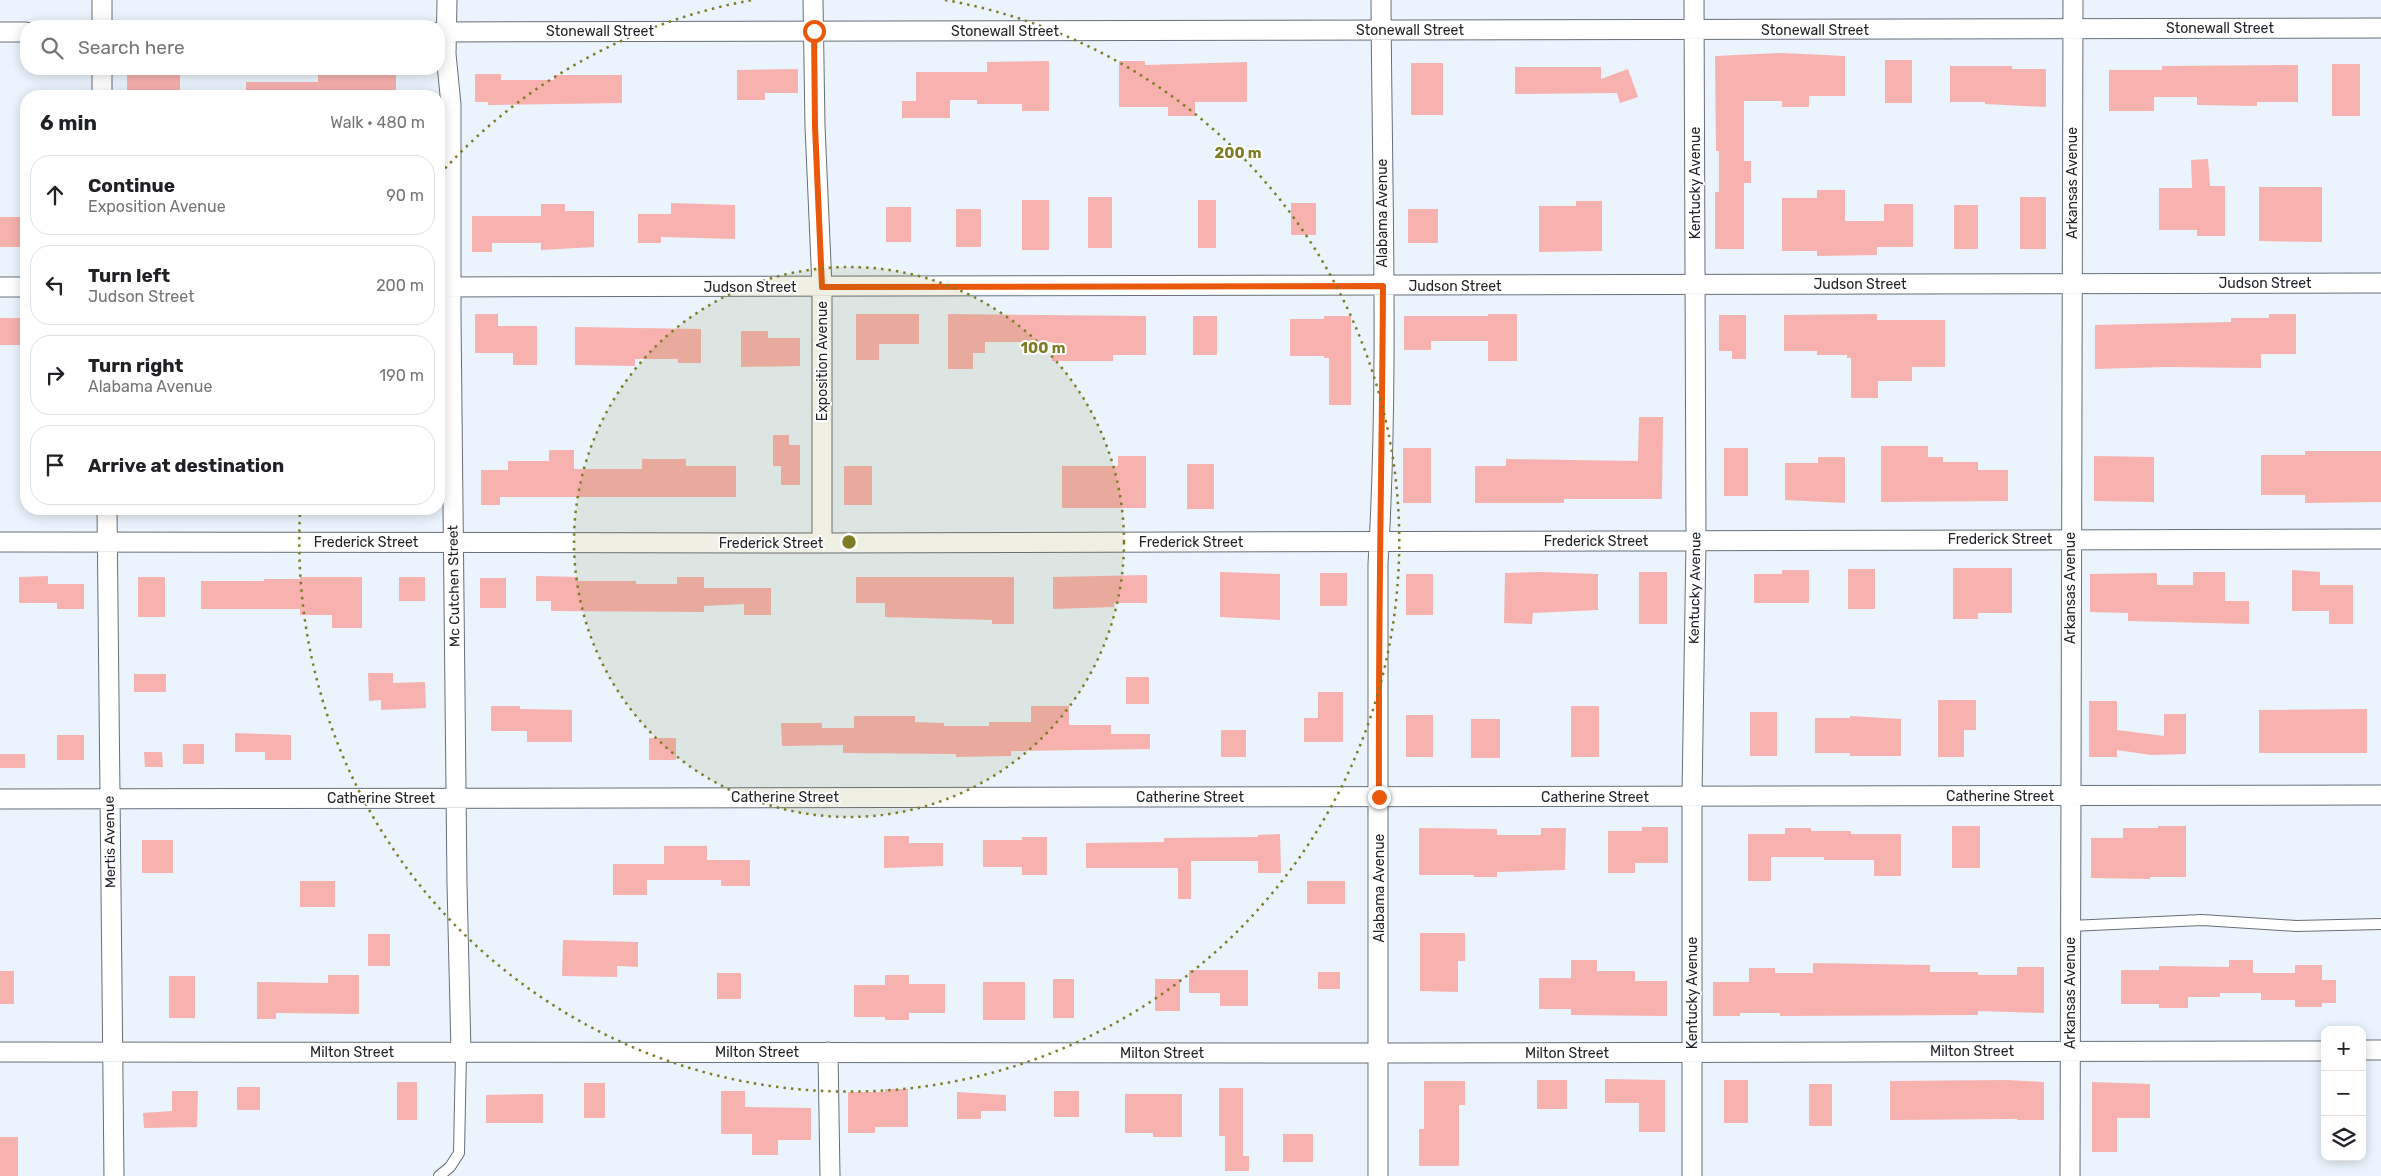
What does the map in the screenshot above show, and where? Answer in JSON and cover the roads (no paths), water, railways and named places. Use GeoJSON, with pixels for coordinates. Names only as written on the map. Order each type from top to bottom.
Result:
{"type":"FeatureCollection","features":[{"type":"Feature","properties":{"kind":"street"},"geometry":{"type":"LineString","coordinates":[[102,0],[102,20]]}},
{"type":"Feature","properties":{"kind":"street","name":"Mc Cutchen Street"},"geometry":{"type":"LineString","coordinates":[[444,20],[447,0]]}},
{"type":"Feature","properties":{"kind":"street","name":"Exposition Avenue"},"geometry":{"type":"LineString","coordinates":[[814,0],[815,126],[822,287],[822,543]]}},
{"type":"Feature","properties":{"kind":"street","name":"Alabama Avenue"},"geometry":{"type":"LineString","coordinates":[[1378,1176],[1380,541],[1383,286],[1380,0]]}},
{"type":"Feature","properties":{"kind":"street","name":"Kentucky Avenue"},"geometry":{"type":"LineString","coordinates":[[1692,1176],[1692,796],[1696,541],[1694,0]]}},
{"type":"Feature","properties":{"kind":"street","name":"Arkansas Avenue"},"geometry":{"type":"LineString","coordinates":[[2070,1176],[2070,539],[2073,0]]}},
{"type":"Feature","properties":{"kind":"street","name":"Stonewall Street"},"geometry":{"type":"LineString","coordinates":[[445,32],[2381,28]]}},
{"type":"Feature","properties":{"kind":"street"},"geometry":{"type":"LineString","coordinates":[[0,32],[20,32]]}},
{"type":"Feature","properties":{"kind":"street","name":"Mc Cutchen Street"},"geometry":{"type":"LineString","coordinates":[[445,47],[451,105],[445,287],[454,542],[461,1052]]}},
{"type":"Feature","properties":{"kind":"street"},"geometry":{"type":"LineString","coordinates":[[102,75],[102,90]]}},
{"type":"Feature","properties":{"kind":"street","name":"Judson Street"},"geometry":{"type":"LineString","coordinates":[[445,287],[2381,283]]}},
{"type":"Feature","properties":{"kind":"street"},"geometry":{"type":"LineString","coordinates":[[0,287],[20,287]]}},
{"type":"Feature","properties":{"kind":"street","name":"Mertis Avenue"},"geometry":{"type":"LineString","coordinates":[[107,515],[114,1176]]}},
{"type":"Feature","properties":{"kind":"street","name":"Frederick Street"},"geometry":{"type":"LineString","coordinates":[[0,542],[822,543],[2381,539]]}},
{"type":"Feature","properties":{"kind":"street","name":"Catherine Street"},"geometry":{"type":"LineString","coordinates":[[0,798],[2381,795]]}},
{"type":"Feature","properties":{"kind":"street","name":"Milton Street"},"geometry":{"type":"LineString","coordinates":[[0,1052],[1379,1053],[2321,1050]]}},
{"type":"Feature","properties":{"kind":"street"},"geometry":{"type":"LineString","coordinates":[[2366,1050],[2381,1050]]}},
{"type":"Feature","properties":{"kind":"street"},"geometry":{"type":"LineString","coordinates":[[828,1052],[830,1176]]}},
{"type":"Feature","properties":{"kind":"lane"},"geometry":{"type":"LineString","coordinates":[[2070,926],[2202,920],[2296,926],[2381,924]]}},
{"type":"Feature","properties":{"kind":"lane"},"geometry":{"type":"LineString","coordinates":[[439,1176],[450,1167],[459,1153],[461,1052]]}}]}
